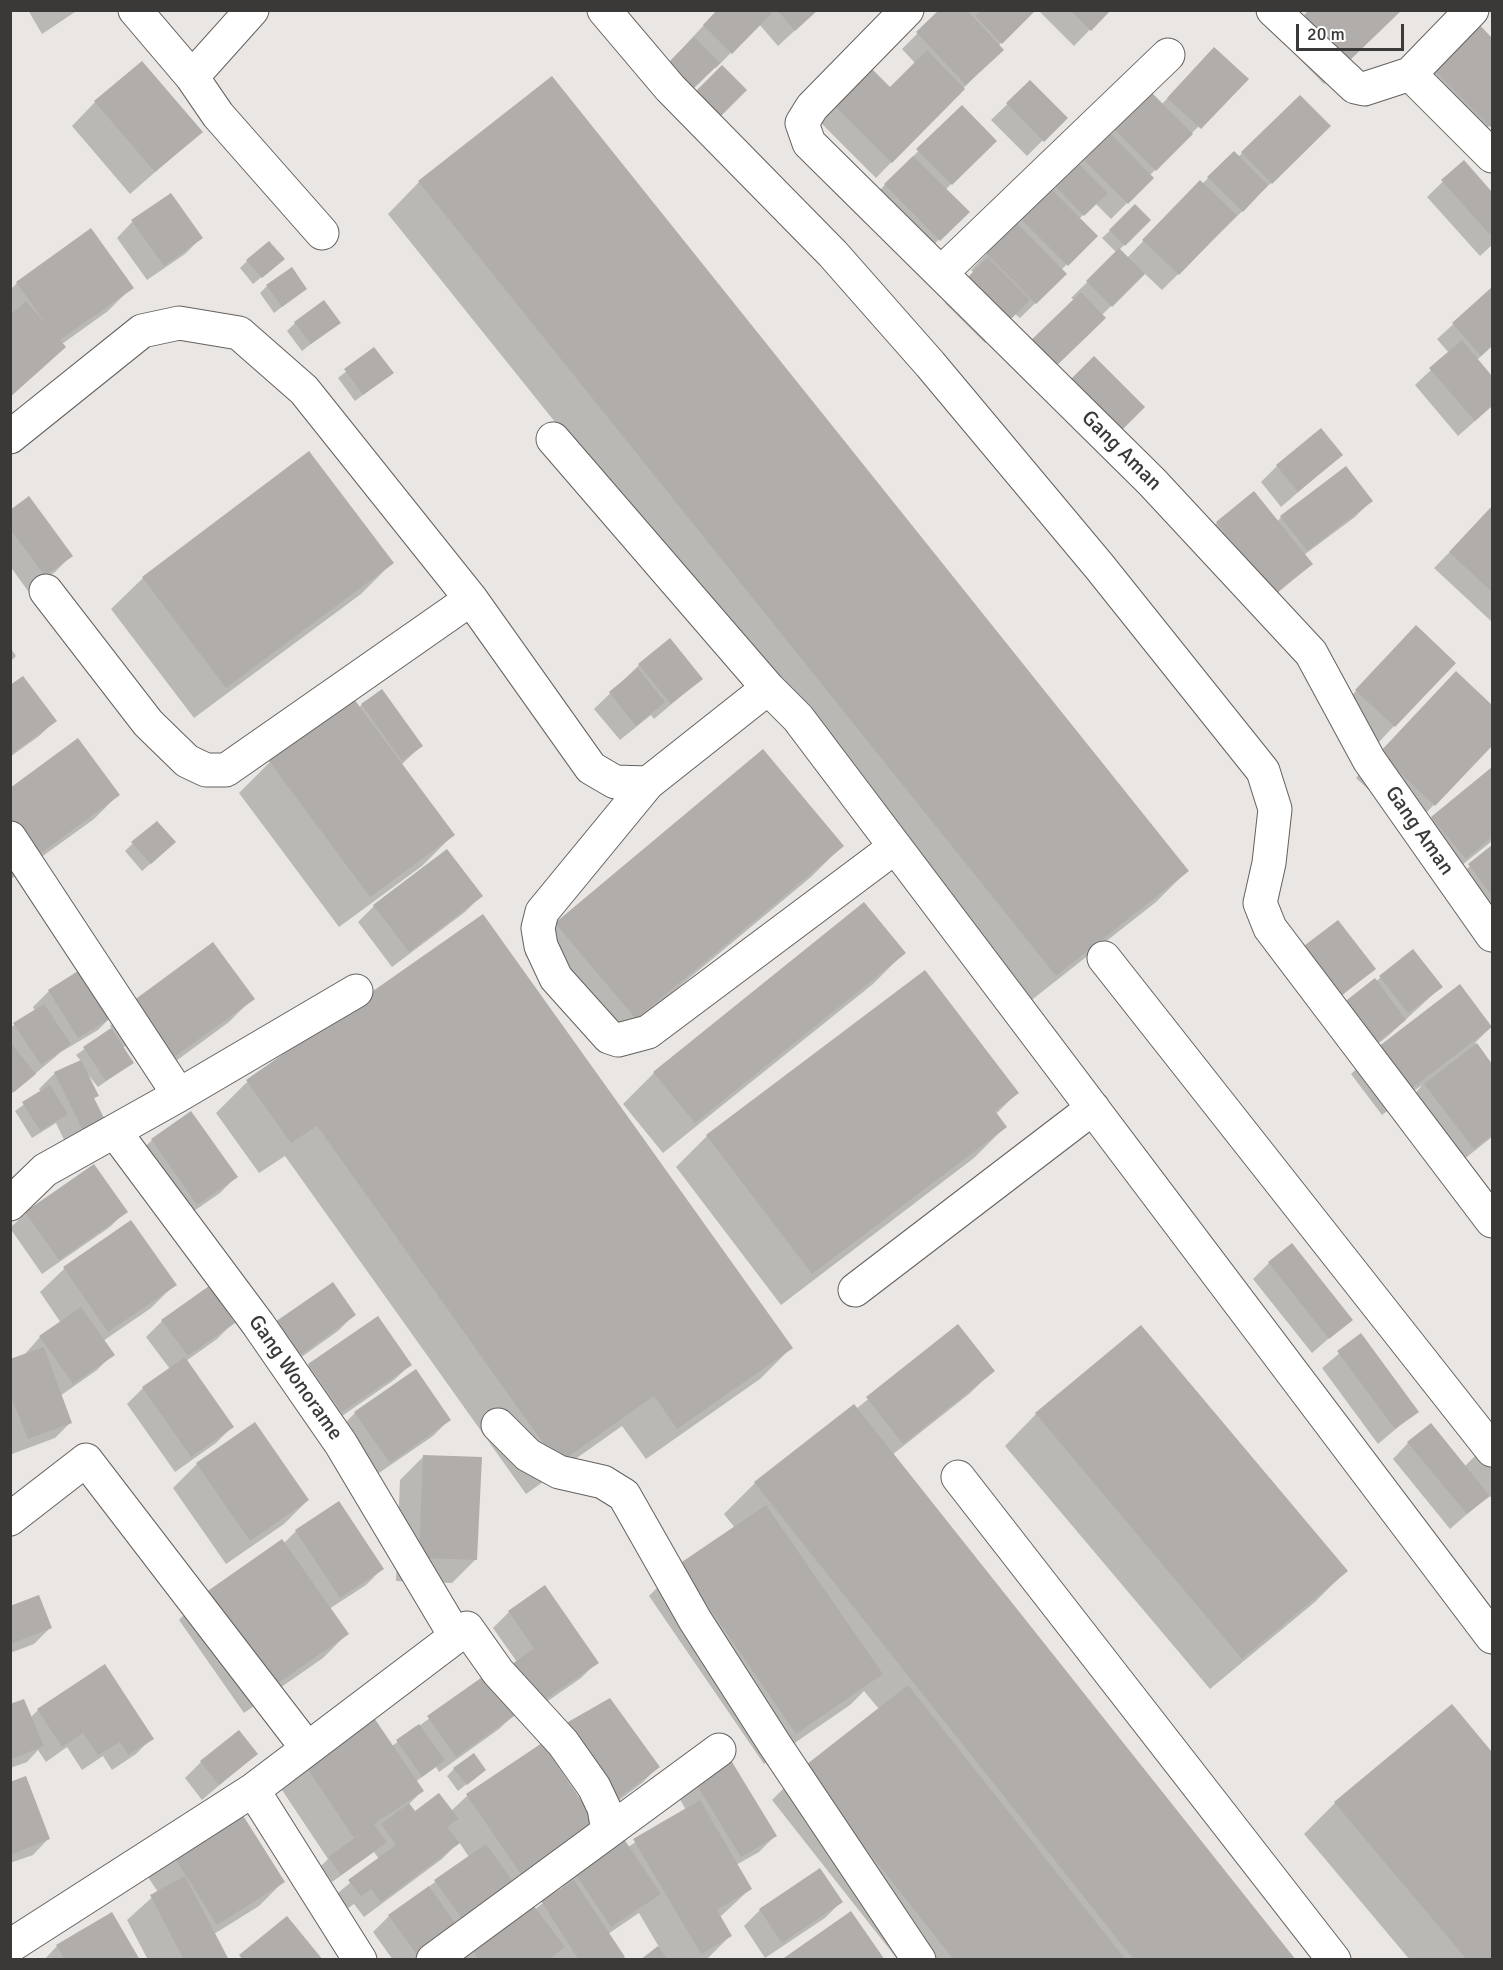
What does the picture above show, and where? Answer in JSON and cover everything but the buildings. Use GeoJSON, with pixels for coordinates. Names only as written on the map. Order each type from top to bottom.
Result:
{"type":"FeatureCollection","features":[{"type":"Feature","properties":{"kind":"street"},"geometry":{"type":"LineString","coordinates":[[135,10],[192,77],[218,115],[322,233]]}},
{"type":"Feature","properties":{"kind":"street"},"geometry":{"type":"LineString","coordinates":[[192,77],[252,10]]}},
{"type":"Feature","properties":{"kind":"street"},"geometry":{"type":"LineString","coordinates":[[604,10],[670,88],[833,254],[930,364],[1099,566],[1263,771],[1275,809],[1269,863],[1260,903],[1270,928],[1492,1221]]}},
{"type":"Feature","properties":{"kind":"street","name":"Gang Aman"},"geometry":{"type":"LineString","coordinates":[[907,10],[812,106],[802,123],[809,143],[1152,482],[1311,652],[1369,760],[1492,935]]}},
{"type":"Feature","properties":{"kind":"street"},"geometry":{"type":"LineString","coordinates":[[1273,10],[1355,87],[1375,87],[1410,74],[1472,10]]}},
{"type":"Feature","properties":{"kind":"street"},"geometry":{"type":"LineString","coordinates":[[941,273],[1168,56]]}},
{"type":"Feature","properties":{"kind":"street"},"geometry":{"type":"LineString","coordinates":[[1410,74],[1492,156]]}},
{"type":"Feature","properties":{"kind":"street"},"geometry":{"type":"LineString","coordinates":[[10,436],[142,331],[179,322],[239,333],[304,390],[471,599],[591,768],[615,783],[648,783]]}},
{"type":"Feature","properties":{"kind":"street"},"geometry":{"type":"LineString","coordinates":[[553,440],[768,688],[798,718],[1492,1637]]}},
{"type":"Feature","properties":{"kind":"street"},"geometry":{"type":"LineString","coordinates":[[46,591],[148,723],[187,760],[206,770],[226,770],[471,599]]}},
{"type":"Feature","properties":{"kind":"street"},"geometry":{"type":"LineString","coordinates":[[768,688],[648,783],[542,912],[538,928],[541,946],[556,978],[609,1037],[618,1040],[648,1032],[896,847]]}},
{"type":"Feature","properties":{"kind":"street"},"geometry":{"type":"LineString","coordinates":[[10,838],[179,1095]]}},
{"type":"Feature","properties":{"kind":"street"},"geometry":{"type":"LineString","coordinates":[[1104,958],[1492,1450]]}},
{"type":"Feature","properties":{"kind":"street"},"geometry":{"type":"LineString","coordinates":[[10,1204],[45,1170],[115,1132],[356,991]]}},
{"type":"Feature","properties":{"kind":"street"},"geometry":{"type":"LineString","coordinates":[[855,1290],[1093,1108]]}},
{"type":"Feature","properties":{"kind":"street","name":"Gang Wonorame"},"geometry":{"type":"LineString","coordinates":[[115,1132],[258,1324],[341,1444],[456,1636]]}},
{"type":"Feature","properties":{"kind":"street"},"geometry":{"type":"LineString","coordinates":[[498,1425],[528,1455],[559,1472],[603,1482],[624,1495],[643,1533],[701,1629],[919,1959]]}},
{"type":"Feature","properties":{"kind":"street"},"geometry":{"type":"LineString","coordinates":[[10,1519],[86,1460],[307,1748]]}},
{"type":"Feature","properties":{"kind":"street"},"geometry":{"type":"LineString","coordinates":[[958,1478],[1334,1959]]}},
{"type":"Feature","properties":{"kind":"street"},"geometry":{"type":"LineString","coordinates":[[10,1946],[253,1790],[467,1628],[498,1672],[563,1743],[600,1796],[608,1831]]}},
{"type":"Feature","properties":{"kind":"street"},"geometry":{"type":"LineString","coordinates":[[434,1959],[719,1750]]}},
{"type":"Feature","properties":{"kind":"street"},"geometry":{"type":"LineString","coordinates":[[253,1790],[360,1959]]}}]}
